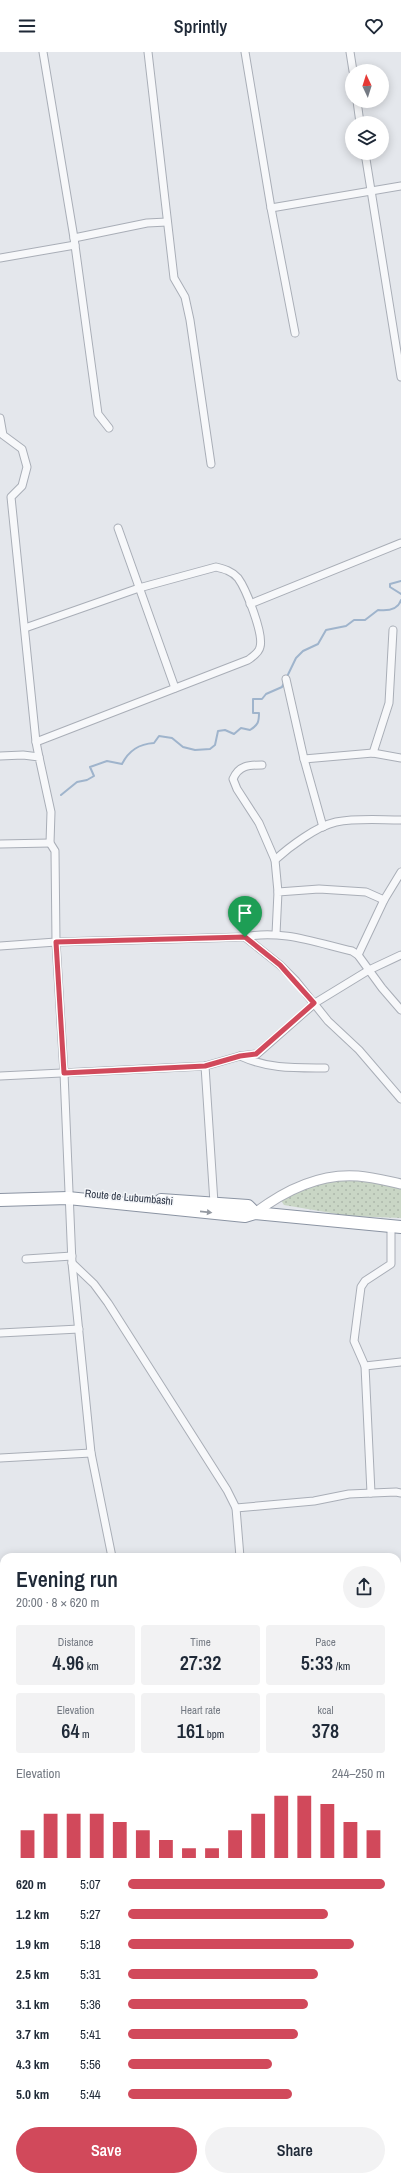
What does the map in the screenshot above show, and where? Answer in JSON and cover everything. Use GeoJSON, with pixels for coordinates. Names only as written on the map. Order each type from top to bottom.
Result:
{"type":"FeatureCollection","features":[{"type":"Feature","properties":{"kind":"highway","name":"Route de Lubumbashi"},"geometry":{"type":"LineString","coordinates":[[0,1192],[248,1206],[255,1213]]}},
{"type":"Feature","properties":{"kind":"highway","name":"Route de Lubumbashi"},"geometry":{"type":"LineString","coordinates":[[0,1200],[69,1195],[245,1216],[255,1213],[396,1227]]}},
{"type":"Feature","properties":{"kind":"street"},"geometry":{"type":"LineString","coordinates":[[43,52],[75,242],[98,414],[109,428]]}},
{"type":"Feature","properties":{"kind":"street"},"geometry":{"type":"LineString","coordinates":[[148,52],[174,278],[185,297],[190,320],[211,464]]}},
{"type":"Feature","properties":{"kind":"street"},"geometry":{"type":"LineString","coordinates":[[245,52],[271,208],[295,334]]}},
{"type":"Feature","properties":{"kind":"street"},"geometry":{"type":"LineString","coordinates":[[350,52],[352,64]]}},
{"type":"Feature","properties":{"kind":"street"},"geometry":{"type":"LineString","coordinates":[[366,160],[401,377]]}},
{"type":"Feature","properties":{"kind":"street"},"geometry":{"type":"LineString","coordinates":[[271,208],[370,190],[401,186]]}},
{"type":"Feature","properties":{"kind":"street"},"geometry":{"type":"LineString","coordinates":[[0,258],[75,242],[147,223],[167,222]]}},
{"type":"Feature","properties":{"kind":"street"},"geometry":{"type":"LineString","coordinates":[[0,418],[3,434],[22,449],[27,467],[22,486],[11,497],[36,742],[51,812],[50,842],[55,851],[56,942],[64,1073],[72,1260],[80,1329],[91,1453],[111,1553]]}},
{"type":"Feature","properties":{"kind":"street"},"geometry":{"type":"LineString","coordinates":[[118,528],[175,688]]}},
{"type":"Feature","properties":{"kind":"street"},"geometry":{"type":"LineString","coordinates":[[250,604],[401,543]]}},
{"type":"Feature","properties":{"kind":"street"},"geometry":{"type":"LineString","coordinates":[[25,628],[139,588],[216,567],[229,570],[238,578],[250,604],[262,640],[260,650],[248,660],[36,742]]}},
{"type":"Feature","properties":{"kind":"street"},"geometry":{"type":"LineString","coordinates":[[373,753],[389,703],[393,630]]}},
{"type":"Feature","properties":{"kind":"street"},"geometry":{"type":"LineString","coordinates":[[286,678],[304,759],[323,827]]}},
{"type":"Feature","properties":{"kind":"street"},"geometry":{"type":"LineString","coordinates":[[304,759],[373,753],[401,758]]}},
{"type":"Feature","properties":{"kind":"street"},"geometry":{"type":"LineString","coordinates":[[0,756],[23,755],[39,757]]}},
{"type":"Feature","properties":{"kind":"street"},"geometry":{"type":"LineString","coordinates":[[262,764],[250,765],[240,769],[233,779],[237,789],[259,823],[275,860],[278,892],[276,934]]}},
{"type":"Feature","properties":{"kind":"street"},"geometry":{"type":"LineString","coordinates":[[275,860],[284,851],[323,827],[335,823],[364,819],[401,820]]}},
{"type":"Feature","properties":{"kind":"street"},"geometry":{"type":"LineString","coordinates":[[0,844],[50,842]]}},
{"type":"Feature","properties":{"kind":"street"},"geometry":{"type":"LineString","coordinates":[[358,955],[384,900],[401,872]]}},
{"type":"Feature","properties":{"kind":"street"},"geometry":{"type":"LineString","coordinates":[[278,892],[319,889],[366,892],[384,900]]}},
{"type":"Feature","properties":{"kind":"street"},"geometry":{"type":"LineString","coordinates":[[0,946],[56,942],[245,937],[261,933],[276,934],[358,955],[401,1010]]}},
{"type":"Feature","properties":{"kind":"street"},"geometry":{"type":"LineString","coordinates":[[245,937],[280,965],[401,1099]]}},
{"type":"Feature","properties":{"kind":"street"},"geometry":{"type":"LineString","coordinates":[[0,1076],[205,1066],[240,1056],[256,1054],[314,1003],[369,970],[401,955]]}},
{"type":"Feature","properties":{"kind":"street"},"geometry":{"type":"LineString","coordinates":[[240,1056],[258,1064],[281,1068],[325,1068]]}},
{"type":"Feature","properties":{"kind":"street"},"geometry":{"type":"LineString","coordinates":[[205,1066],[214,1204]]}},
{"type":"Feature","properties":{"kind":"street"},"geometry":{"type":"LineString","coordinates":[[255,1213],[292,1189],[328,1178],[358,1176],[401,1184]]}},
{"type":"Feature","properties":{"kind":"street"},"geometry":{"type":"LineString","coordinates":[[371,1493],[365,1366],[354,1341],[361,1287],[365,1281],[390,1264],[396,1227]]}},
{"type":"Feature","properties":{"kind":"street"},"geometry":{"type":"LineString","coordinates":[[26,1259],[72,1260],[94,1284],[130,1335],[236,1508],[240,1553]]}},
{"type":"Feature","properties":{"kind":"street"},"geometry":{"type":"LineString","coordinates":[[0,1333],[80,1329]]}},
{"type":"Feature","properties":{"kind":"street"},"geometry":{"type":"LineString","coordinates":[[365,1366],[401,1362]]}},
{"type":"Feature","properties":{"kind":"street"},"geometry":{"type":"LineString","coordinates":[[0,1458],[91,1453]]}},
{"type":"Feature","properties":{"kind":"street"},"geometry":{"type":"LineString","coordinates":[[236,1508],[314,1501],[349,1494],[401,1493]]}},
{"type":"Feature","properties":{"kind":"green space"},"geometry":{"type":"Polygon","coordinates":[[[360,1178],[401,1184],[401,1218],[349,1216],[284,1205],[280,1199],[313,1183],[360,1178]]]}},
{"type":"Feature","properties":{"kind":"waterway"},"geometry":{"type":"LineString","coordinates":[[401,581],[390,584],[390,587],[401,594]]}},
{"type":"Feature","properties":{"kind":"waterway"},"geometry":{"type":"LineString","coordinates":[[61,795],[77,782],[87,780],[94,776],[90,767],[107,761],[122,764],[131,751],[139,746],[154,743],[159,736],[172,738],[183,747],[195,750],[210,749],[215,745],[218,731],[225,730],[234,734],[241,728],[250,730],[258,723],[259,719],[259,713],[253,713],[253,699],[262,699],[266,694],[282,687],[296,658],[303,651],[318,644],[326,630],[346,626],[354,620],[365,620],[378,610],[395,608],[401,600]]}},
{"type":"Feature","properties":{"kind":"route"},"geometry":{"type":"LineString","coordinates":[[245,937],[280,965],[296,981],[314,1003],[256,1054],[240,1056],[205,1066],[64,1073],[56,942],[245,937]]}}]}
